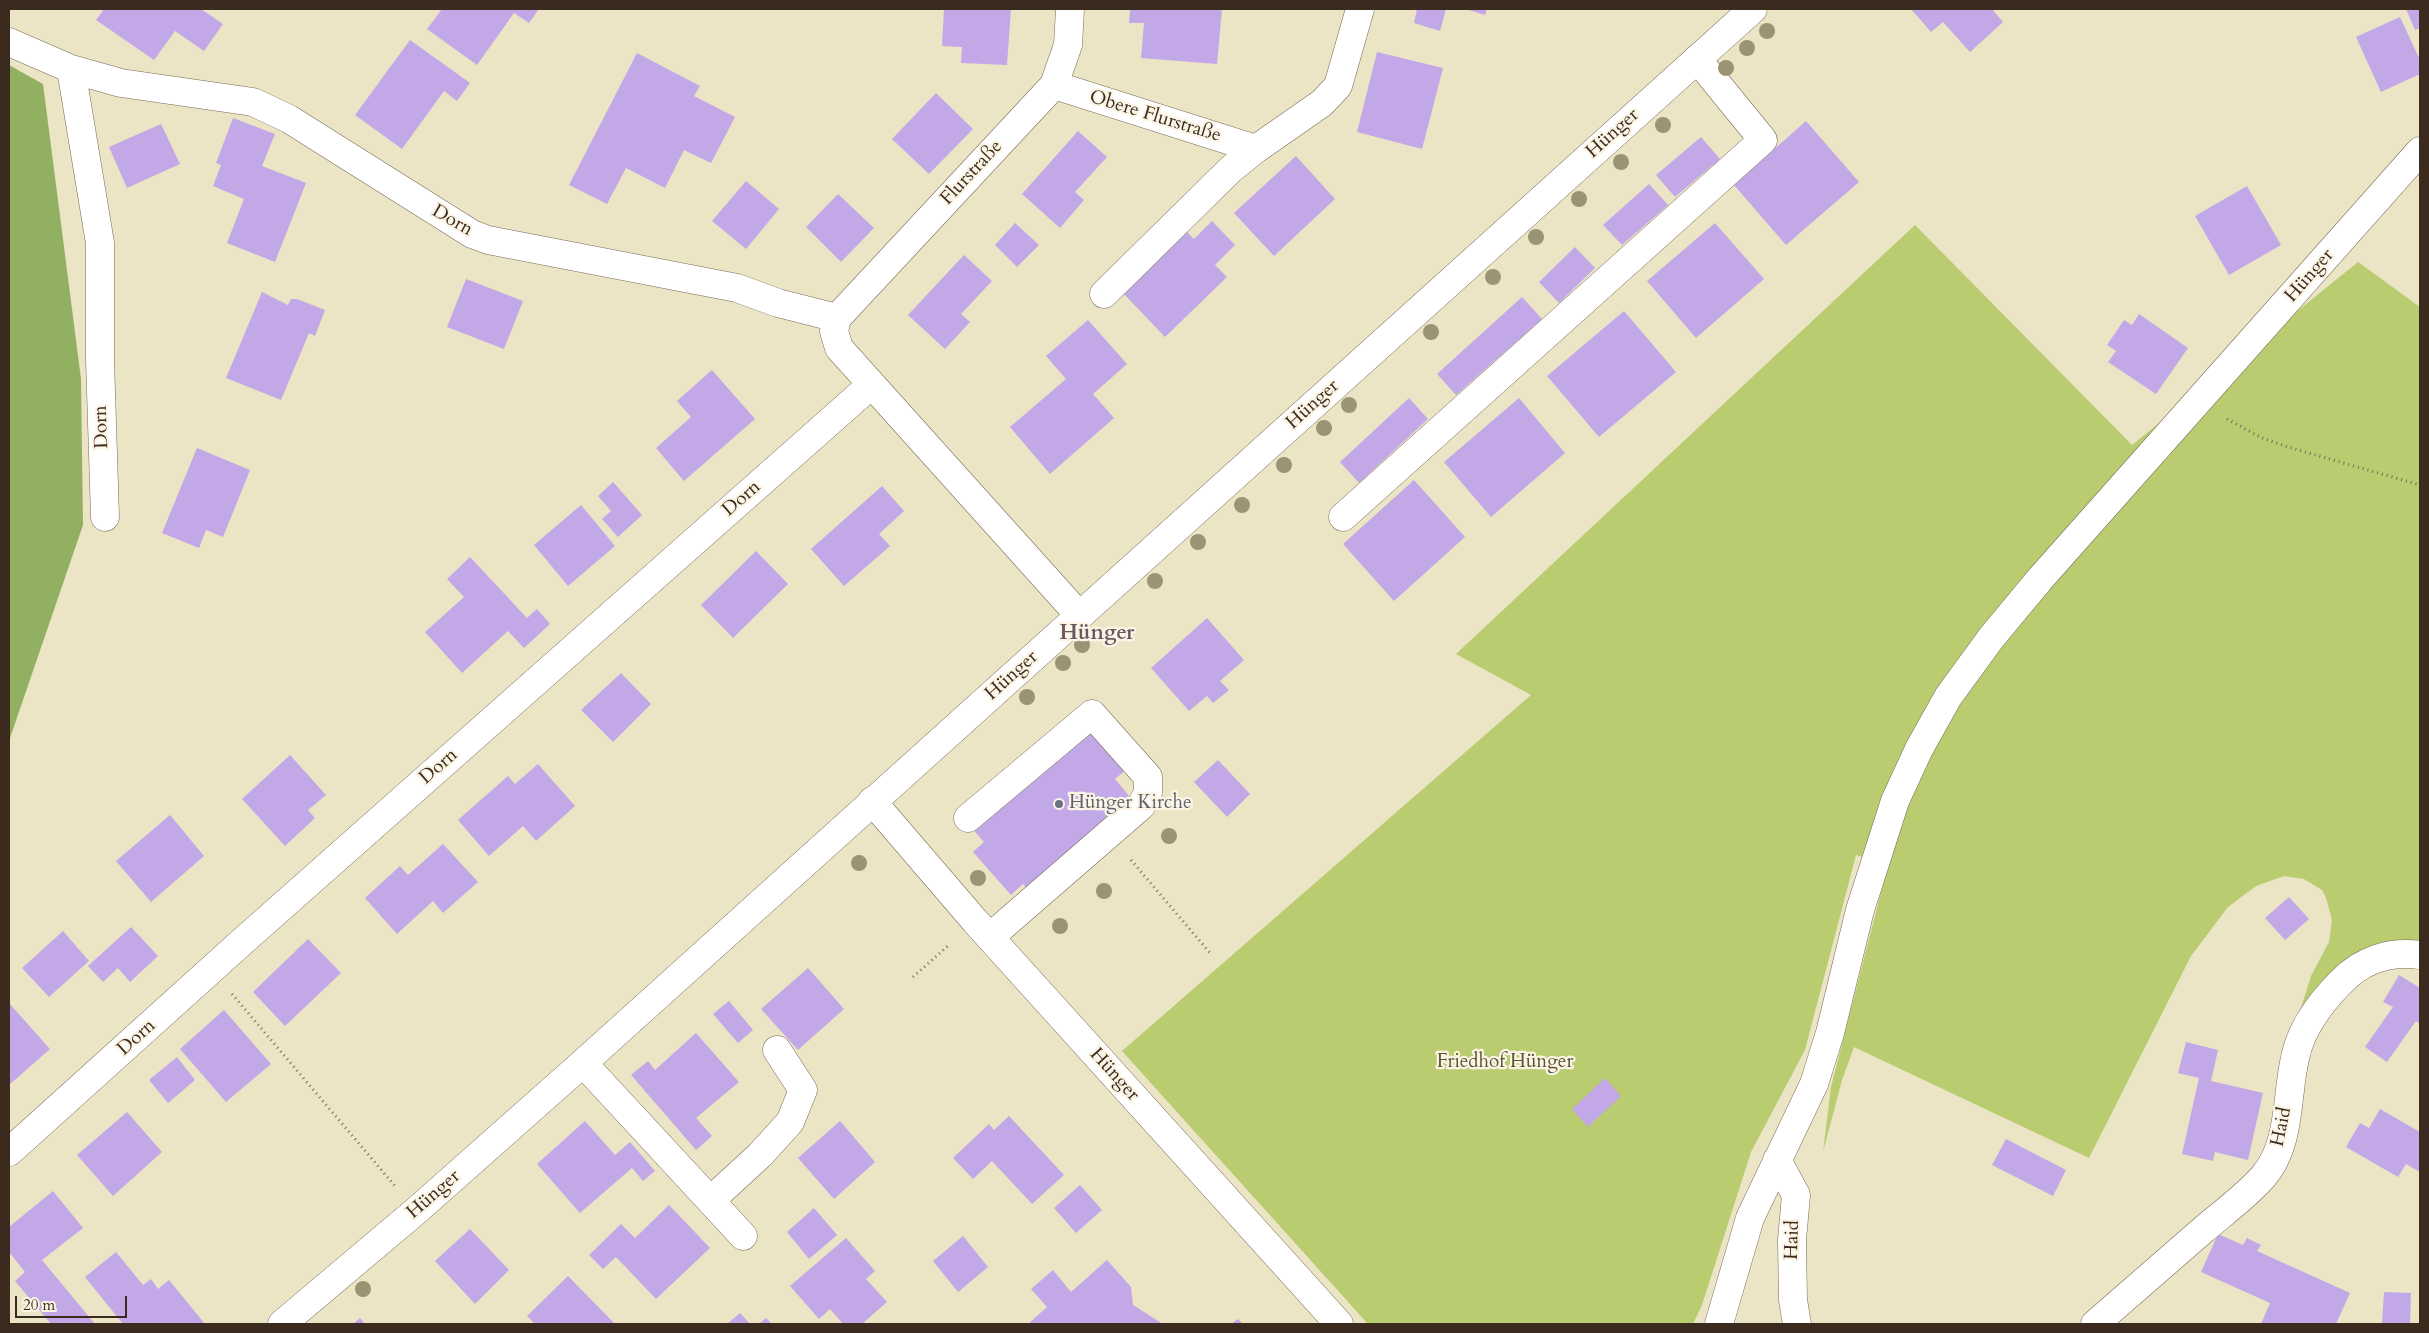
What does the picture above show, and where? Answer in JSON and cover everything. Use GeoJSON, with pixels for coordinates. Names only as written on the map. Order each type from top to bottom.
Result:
{"type":"FeatureCollection","features":[{"type":"Feature","properties":{"kind":"street","name":"Flurstraße"},"geometry":{"type":"LineString","coordinates":[[837,318],[1054,85],[1068,45],[1070,9]]}},
{"type":"Feature","properties":{"kind":"street","name":"Obere Flurstraße"},"geometry":{"type":"LineString","coordinates":[[1104,294],[1231,169],[1256,149],[1322,103],[1338,86],[1360,9]]}},
{"type":"Feature","properties":{"kind":"street","name":"Hünger"},"geometry":{"type":"LineString","coordinates":[[282,1324],[416,1211],[583,1063],[1753,9]]}},
{"type":"Feature","properties":{"kind":"street","name":"Dorn"},"geometry":{"type":"LineString","coordinates":[[9,42],[71,69],[121,83],[253,102],[289,120],[464,230],[488,240],[737,288],[778,303],[837,318]]}},
{"type":"Feature","properties":{"kind":"street"},"geometry":{"type":"LineString","coordinates":[[1343,517],[1763,140],[1697,59]]}},
{"type":"Feature","properties":{"kind":"street","name":"Dorn"},"geometry":{"type":"LineString","coordinates":[[71,69],[100,243],[100,360],[105,517]]}},
{"type":"Feature","properties":{"kind":"street","name":"Obere Flurstraße"},"geometry":{"type":"LineString","coordinates":[[1054,85],[1256,149]]}},
{"type":"Feature","properties":{"kind":"street","name":"Hünger"},"geometry":{"type":"LineString","coordinates":[[1719,1324],[1750,1218],[1814,1084],[1830,1033],[1866,892],[1895,801],[1919,749],[1948,697],[1992,638],[2040,580],[2420,151]]}},
{"type":"Feature","properties":{"kind":"street"},"geometry":{"type":"LineString","coordinates":[[837,318],[834,331],[839,348],[1079,615]]}},
{"type":"Feature","properties":{"kind":"street","name":"Dorn"},"geometry":{"type":"LineString","coordinates":[[9,1152],[242,941],[871,385]]}},
{"type":"Feature","properties":{"kind":"street"},"geometry":{"type":"LineString","coordinates":[[968,818],[1092,714],[1148,777],[1148,793],[1141,806],[1109,834],[982,929]]}},
{"type":"Feature","properties":{"kind":"street","name":"Hünger"},"geometry":{"type":"LineString","coordinates":[[872,801],[982,929],[1338,1324]]}},
{"type":"Feature","properties":{"kind":"street","name":"Haid"},"geometry":{"type":"LineString","coordinates":[[2095,1324],[2263,1176],[2282,1143],[2295,1057],[2307,1024],[2334,990],[2350,973],[2367,962],[2396,954],[2420,955]]}},
{"type":"Feature","properties":{"kind":"street"},"geometry":{"type":"LineString","coordinates":[[710,1200],[760,1155],[790,1122],[802,1090],[777,1050]]}},
{"type":"Feature","properties":{"kind":"street"},"geometry":{"type":"LineString","coordinates":[[583,1063],[743,1236]]}},
{"type":"Feature","properties":{"kind":"street","name":"Haid"},"geometry":{"type":"LineString","coordinates":[[1777,1160],[1796,1195],[1792,1240],[1793,1300],[1797,1324]]}},
{"type":"Feature","properties":{"kind":"path"},"geometry":{"type":"LineString","coordinates":[[2199,401],[2232,422],[2271,441],[2420,484]]}},
{"type":"Feature","properties":{"kind":"path"},"geometry":{"type":"LineString","coordinates":[[1109,834],[1210,953]]}},
{"type":"Feature","properties":{"kind":"path"},"geometry":{"type":"LineString","coordinates":[[913,977],[982,929]]}},
{"type":"Feature","properties":{"kind":"path"},"geometry":{"type":"LineString","coordinates":[[236,998],[416,1211]]}},
{"type":"Feature","properties":{"kind":"green space"},"geometry":{"type":"Polygon","coordinates":[[[9,65],[43,84],[81,379],[83,525],[9,741],[9,65]]]}},
{"type":"Feature","properties":{"kind":"green space","name":"Friedhof Hünger"},"geometry":{"type":"Polygon","coordinates":[[[1915,225],[2132,445],[2358,262],[2420,307],[2420,945],[2299,1014],[2311,976],[2329,942],[2332,920],[2322,890],[2304,879],[2284,876],[2256,886],[2228,907],[2191,956],[2089,1158],[1854,1047],[1842,1080],[1823,1152],[1831,1087],[1888,865],[1856,855],[1805,1050],[1751,1152],[1702,1305],[1693,1324],[1368,1324],[1122,1051],[1531,695],[1456,654],[1915,225]]]}},
{"type":"Feature","properties":{"kind":"building"},"geometry":{"type":"Polygon","coordinates":[[[104,9],[201,9],[223,24],[204,51],[175,31],[154,60],[96,20],[104,9]]]}},
{"type":"Feature","properties":{"kind":"building"},"geometry":{"type":"Polygon","coordinates":[[[442,9],[539,9],[529,23],[514,13],[477,65],[427,29],[442,9]]]}},
{"type":"Feature","properties":{"kind":"building"},"geometry":{"type":"Polygon","coordinates":[[[944,9],[1011,9],[1007,65],[961,63],[962,47],[942,46],[944,9]]]}},
{"type":"Feature","properties":{"kind":"building"},"geometry":{"type":"Polygon","coordinates":[[[1130,9],[1222,9],[1217,64],[1141,58],[1144,23],[1129,23],[1130,9]]]}},
{"type":"Feature","properties":{"kind":"building"},"geometry":{"type":"Polygon","coordinates":[[[1417,9],[1446,9],[1440,31],[1414,23],[1417,9]]]}},
{"type":"Feature","properties":{"kind":"building"},"geometry":{"type":"Polygon","coordinates":[[[1465,9],[1487,9],[1485,15],[1465,9]]]}},
{"type":"Feature","properties":{"kind":"building"},"geometry":{"type":"Polygon","coordinates":[[[1911,9],[1992,9],[2003,22],[1970,52],[1943,22],[1931,32],[1911,9]]]}},
{"type":"Feature","properties":{"kind":"building"},"geometry":{"type":"Polygon","coordinates":[[[2406,9],[2420,9],[2420,28],[2415,30],[2406,9]]]}},
{"type":"Feature","properties":{"kind":"building"},"geometry":{"type":"Polygon","coordinates":[[[2400,17],[2420,60],[2420,74],[2381,92],[2356,37],[2400,17]]]}},
{"type":"Feature","properties":{"kind":"building"},"geometry":{"type":"Polygon","coordinates":[[[410,40],[470,83],[457,101],[444,91],[402,149],[355,115],[410,40]]]}},
{"type":"Feature","properties":{"kind":"building"},"geometry":{"type":"Polygon","coordinates":[[[1377,52],[1443,68],[1422,149],[1357,132],[1377,52]]]}},
{"type":"Feature","properties":{"kind":"building"},"geometry":{"type":"Polygon","coordinates":[[[637,53],[700,86],[694,96],[735,117],[711,163],[684,150],[665,188],[626,168],[607,204],[569,185],[637,53]]]}},
{"type":"Feature","properties":{"kind":"building"},"geometry":{"type":"Polygon","coordinates":[[[936,93],[973,129],[929,174],[892,139],[936,93]]]}},
{"type":"Feature","properties":{"kind":"building"},"geometry":{"type":"Polygon","coordinates":[[[233,118],[275,134],[262,166],[306,183],[275,262],[227,243],[244,199],[213,186],[221,165],[216,163],[233,118]]]}},
{"type":"Feature","properties":{"kind":"building"},"geometry":{"type":"Polygon","coordinates":[[[1806,121],[1859,182],[1786,245],[1734,185],[1806,121]]]}},
{"type":"Feature","properties":{"kind":"building"},"geometry":{"type":"Polygon","coordinates":[[[161,124],[180,164],[127,188],[109,147],[161,124]]]}},
{"type":"Feature","properties":{"kind":"building"},"geometry":{"type":"Polygon","coordinates":[[[1078,131],[1107,157],[1075,192],[1084,200],[1060,228],[1022,194],[1078,131]]]}},
{"type":"Feature","properties":{"kind":"building"},"geometry":{"type":"Polygon","coordinates":[[[1701,137],[1720,159],[1675,197],[1656,175],[1701,137]]]}},
{"type":"Feature","properties":{"kind":"building"},"geometry":{"type":"Polygon","coordinates":[[[1296,156],[1335,199],[1274,256],[1234,213],[1296,156]]]}},
{"type":"Feature","properties":{"kind":"building"},"geometry":{"type":"Polygon","coordinates":[[[746,181],[779,209],[746,249],[712,221],[746,181]]]}},
{"type":"Feature","properties":{"kind":"building"},"geometry":{"type":"Polygon","coordinates":[[[1649,184],[1668,205],[1622,245],[1603,225],[1649,184]]]}},
{"type":"Feature","properties":{"kind":"building"},"geometry":{"type":"Polygon","coordinates":[[[2247,186],[2281,245],[2229,275],[2195,216],[2247,186]]]}},
{"type":"Feature","properties":{"kind":"building"},"geometry":{"type":"Polygon","coordinates":[[[838,194],[874,228],[841,262],[806,227],[838,194]]]}},
{"type":"Feature","properties":{"kind":"building"},"geometry":{"type":"Polygon","coordinates":[[[1212,221],[1235,245],[1215,265],[1227,277],[1165,337],[1123,293],[1187,232],[1194,239],[1212,221]]]}},
{"type":"Feature","properties":{"kind":"building"},"geometry":{"type":"Polygon","coordinates":[[[1015,223],[1039,245],[1017,267],[995,245],[1015,223]]]}},
{"type":"Feature","properties":{"kind":"building"},"geometry":{"type":"Polygon","coordinates":[[[1715,223],[1764,279],[1696,338],[1647,281],[1715,223]]]}},
{"type":"Feature","properties":{"kind":"building"},"geometry":{"type":"Polygon","coordinates":[[[1575,247],[1595,268],[1559,303],[1539,282],[1575,247]]]}},
{"type":"Feature","properties":{"kind":"building"},"geometry":{"type":"Polygon","coordinates":[[[964,255],[992,281],[961,314],[970,322],[945,349],[908,315],[964,255]]]}},
{"type":"Feature","properties":{"kind":"building"},"geometry":{"type":"Polygon","coordinates":[[[466,279],[523,301],[504,349],[447,327],[466,279]]]}},
{"type":"Feature","properties":{"kind":"building"},"geometry":{"type":"Polygon","coordinates":[[[262,292],[288,305],[291,299],[297,299],[325,310],[315,336],[309,333],[281,400],[226,378],[262,292]]]}},
{"type":"Feature","properties":{"kind":"building"},"geometry":{"type":"Polygon","coordinates":[[[1522,297],[1542,319],[1456,395],[1437,374],[1522,297]]]}},
{"type":"Feature","properties":{"kind":"building"},"geometry":{"type":"Polygon","coordinates":[[[1624,311],[1676,372],[1599,437],[1547,376],[1624,311]]]}},
{"type":"Feature","properties":{"kind":"building"},"geometry":{"type":"Polygon","coordinates":[[[2139,314],[2188,348],[2156,394],[2108,362],[2116,351],[2107,345],[2124,320],[2132,325],[2139,314]]]}},
{"type":"Feature","properties":{"kind":"building"},"geometry":{"type":"Polygon","coordinates":[[[1088,320],[1127,364],[1093,394],[1114,418],[1050,474],[1010,427],[1066,379],[1046,356],[1088,320]]]}},
{"type":"Feature","properties":{"kind":"building"},"geometry":{"type":"Polygon","coordinates":[[[712,370],[755,419],[684,481],[656,448],[691,417],[677,401],[712,370]]]}},
{"type":"Feature","properties":{"kind":"building"},"geometry":{"type":"Polygon","coordinates":[[[1409,398],[1428,419],[1359,483],[1340,462],[1409,398]]]}},
{"type":"Feature","properties":{"kind":"building"},"geometry":{"type":"Polygon","coordinates":[[[1519,398],[1565,453],[1491,517],[1444,462],[1519,398]]]}},
{"type":"Feature","properties":{"kind":"building"},"geometry":{"type":"Polygon","coordinates":[[[197,448],[250,470],[223,537],[206,530],[199,548],[162,533],[197,448]]]}},
{"type":"Feature","properties":{"kind":"building"},"geometry":{"type":"Polygon","coordinates":[[[1414,480],[1465,537],[1394,601],[1343,544],[1414,480]]]}},
{"type":"Feature","properties":{"kind":"building"},"geometry":{"type":"Polygon","coordinates":[[[613,482],[642,515],[618,537],[602,519],[611,511],[598,496],[613,482]]]}},
{"type":"Feature","properties":{"kind":"building"},"geometry":{"type":"Polygon","coordinates":[[[882,486],[904,511],[879,534],[890,546],[844,586],[811,549],[882,486]]]}},
{"type":"Feature","properties":{"kind":"building"},"geometry":{"type":"Polygon","coordinates":[[[581,505],[615,546],[568,586],[534,545],[581,505]]]}},
{"type":"Feature","properties":{"kind":"building"},"geometry":{"type":"Polygon","coordinates":[[[756,551],[788,584],[733,638],[701,605],[756,551]]]}},
{"type":"Feature","properties":{"kind":"building"},"geometry":{"type":"Polygon","coordinates":[[[470,557],[527,618],[537,609],[550,624],[524,648],[508,631],[462,673],[425,632],[464,597],[447,579],[470,557]]]}},
{"type":"Feature","properties":{"kind":"building"},"geometry":{"type":"Polygon","coordinates":[[[1207,618],[1244,660],[1220,681],[1229,690],[1213,703],[1207,696],[1189,711],[1151,668],[1207,618]]]}},
{"type":"Feature","properties":{"kind":"building"},"geometry":{"type":"Polygon","coordinates":[[[621,673],[651,704],[613,742],[581,710],[621,673]]]}},
{"type":"Feature","properties":{"kind":"building","name":"Hünger Kirche"},"geometry":{"type":"Polygon","coordinates":[[[1087,722],[1128,768],[1115,779],[1130,797],[1051,866],[1053,868],[1028,890],[1023,884],[1011,895],[973,852],[984,842],[970,826],[1087,722]]]}},
{"type":"Feature","properties":{"kind":"building"},"geometry":{"type":"Polygon","coordinates":[[[290,755],[326,795],[308,810],[315,818],[285,846],[242,799],[290,755]]]}},
{"type":"Feature","properties":{"kind":"building"},"geometry":{"type":"Polygon","coordinates":[[[1218,760],[1250,794],[1227,817],[1194,782],[1218,760]]]}},
{"type":"Feature","properties":{"kind":"building"},"geometry":{"type":"Polygon","coordinates":[[[538,764],[575,806],[536,841],[523,826],[489,856],[458,820],[508,776],[515,784],[538,764]]]}},
{"type":"Feature","properties":{"kind":"building"},"geometry":{"type":"Polygon","coordinates":[[[170,815],[204,856],[151,902],[116,861],[170,815]]]}},
{"type":"Feature","properties":{"kind":"building"},"geometry":{"type":"Polygon","coordinates":[[[443,844],[478,882],[443,913],[433,901],[397,934],[365,898],[400,866],[408,875],[443,844]]]}},
{"type":"Feature","properties":{"kind":"building"},"geometry":{"type":"Polygon","coordinates":[[[2289,897],[2309,919],[2285,940],[2265,918],[2289,897]]]}},
{"type":"Feature","properties":{"kind":"building"},"geometry":{"type":"Polygon","coordinates":[[[131,927],[158,956],[130,982],[118,968],[103,982],[88,966],[131,927]]]}},
{"type":"Feature","properties":{"kind":"building"},"geometry":{"type":"Polygon","coordinates":[[[63,931],[89,961],[49,997],[22,968],[63,931]]]}},
{"type":"Feature","properties":{"kind":"building"},"geometry":{"type":"Polygon","coordinates":[[[308,939],[341,973],[285,1026],[253,992],[308,939]]]}},
{"type":"Feature","properties":{"kind":"building"},"geometry":{"type":"Polygon","coordinates":[[[808,968],[844,1009],[798,1050],[761,1009],[808,968]]]}},
{"type":"Feature","properties":{"kind":"building"},"geometry":{"type":"Polygon","coordinates":[[[2399,975],[2420,988],[2420,1024],[2416,1021],[2387,1062],[2365,1047],[2393,1007],[2383,1002],[2399,975]]]}},
{"type":"Feature","properties":{"kind":"building"},"geometry":{"type":"Polygon","coordinates":[[[729,1001],[753,1030],[738,1043],[713,1014],[729,1001]]]}},
{"type":"Feature","properties":{"kind":"building"},"geometry":{"type":"Polygon","coordinates":[[[9,1003],[50,1049],[9,1085],[9,1003]]]}},
{"type":"Feature","properties":{"kind":"building"},"geometry":{"type":"Polygon","coordinates":[[[224,1010],[271,1064],[226,1102],[180,1049],[224,1010]]]}},
{"type":"Feature","properties":{"kind":"building"},"geometry":{"type":"Polygon","coordinates":[[[696,1033],[739,1082],[696,1118],[712,1136],[696,1150],[631,1075],[648,1061],[655,1070],[696,1033]]]}},
{"type":"Feature","properties":{"kind":"building"},"geometry":{"type":"Polygon","coordinates":[[[2186,1042],[2218,1050],[2211,1081],[2263,1093],[2248,1160],[2215,1152],[2213,1161],[2182,1154],[2199,1078],[2178,1073],[2186,1042]]]}},
{"type":"Feature","properties":{"kind":"building"},"geometry":{"type":"Polygon","coordinates":[[[177,1057],[195,1080],[168,1103],[149,1080],[177,1057]]]}},
{"type":"Feature","properties":{"kind":"building"},"geometry":{"type":"Polygon","coordinates":[[[1605,1078],[1621,1096],[1588,1127],[1572,1109],[1605,1078]]]}},
{"type":"Feature","properties":{"kind":"building"},"geometry":{"type":"Polygon","coordinates":[[[2380,1109],[2420,1132],[2420,1172],[2406,1164],[2398,1177],[2346,1147],[2360,1123],[2369,1128],[2380,1109]]]}},
{"type":"Feature","properties":{"kind":"building"},"geometry":{"type":"Polygon","coordinates":[[[127,1112],[162,1152],[113,1196],[77,1155],[127,1112]]]}},
{"type":"Feature","properties":{"kind":"building"},"geometry":{"type":"Polygon","coordinates":[[[1009,1116],[1064,1175],[1032,1204],[992,1161],[973,1179],[953,1158],[989,1124],[994,1130],[1009,1116]]]}},
{"type":"Feature","properties":{"kind":"building"},"geometry":{"type":"Polygon","coordinates":[[[585,1121],[615,1155],[630,1142],[655,1171],[643,1181],[632,1168],[580,1213],[537,1164],[585,1121]]]}},
{"type":"Feature","properties":{"kind":"building"},"geometry":{"type":"Polygon","coordinates":[[[840,1121],[875,1162],[834,1199],[798,1158],[840,1121]]]}},
{"type":"Feature","properties":{"kind":"building"},"geometry":{"type":"Polygon","coordinates":[[[2006,1139],[2066,1170],[2053,1196],[1992,1165],[2006,1139]]]}},
{"type":"Feature","properties":{"kind":"building"},"geometry":{"type":"Polygon","coordinates":[[[1080,1185],[1102,1210],[1076,1233],[1054,1208],[1080,1185]]]}},
{"type":"Feature","properties":{"kind":"building"},"geometry":{"type":"Polygon","coordinates":[[[53,1191],[83,1228],[42,1260],[95,1324],[51,1324],[15,1281],[25,1272],[9,1252],[9,1227],[53,1191]]]}},
{"type":"Feature","properties":{"kind":"building"},"geometry":{"type":"Polygon","coordinates":[[[669,1205],[710,1248],[656,1299],[616,1257],[603,1269],[589,1255],[621,1224],[635,1238],[669,1205]]]}},
{"type":"Feature","properties":{"kind":"building"},"geometry":{"type":"Polygon","coordinates":[[[814,1208],[837,1235],[809,1259],[787,1232],[814,1208]]]}},
{"type":"Feature","properties":{"kind":"building"},"geometry":{"type":"Polygon","coordinates":[[[470,1229],[509,1270],[475,1304],[435,1261],[470,1229]]]}},
{"type":"Feature","properties":{"kind":"building"},"geometry":{"type":"Polygon","coordinates":[[[2218,1234],[2243,1245],[2247,1238],[2261,1245],[2257,1251],[2350,1293],[2336,1324],[2261,1324],[2270,1303],[2201,1272],[2218,1234]]]}},
{"type":"Feature","properties":{"kind":"building"},"geometry":{"type":"Polygon","coordinates":[[[963,1236],[988,1267],[958,1292],[933,1261],[963,1236]]]}},
{"type":"Feature","properties":{"kind":"building"},"geometry":{"type":"Polygon","coordinates":[[[846,1238],[875,1271],[866,1279],[887,1302],[862,1324],[843,1324],[830,1309],[819,1319],[790,1286],[846,1238]]]}},
{"type":"Feature","properties":{"kind":"building"},"geometry":{"type":"Polygon","coordinates":[[[116,1252],[143,1285],[151,1279],[158,1289],[169,1280],[205,1324],[123,1324],[85,1277],[116,1252]]]}},
{"type":"Feature","properties":{"kind":"building"},"geometry":{"type":"Polygon","coordinates":[[[1107,1260],[1131,1287],[1133,1305],[1163,1324],[1028,1324],[1047,1307],[1031,1289],[1053,1270],[1071,1292],[1107,1260]]]}},
{"type":"Feature","properties":{"kind":"building"},"geometry":{"type":"Polygon","coordinates":[[[568,1276],[615,1324],[535,1324],[527,1316],[568,1276]]]}},
{"type":"Feature","properties":{"kind":"building"},"geometry":{"type":"Polygon","coordinates":[[[2384,1292],[2411,1293],[2410,1324],[2382,1324],[2384,1292]]]}},
{"type":"Feature","properties":{"kind":"building"},"geometry":{"type":"Polygon","coordinates":[[[740,1313],[750,1324],[727,1324],[740,1313]]]}},
{"type":"Feature","properties":{"kind":"building"},"geometry":{"type":"Polygon","coordinates":[[[360,1318],[365,1324],[353,1324],[360,1318]]]}},
{"type":"Feature","properties":{"kind":"building"},"geometry":{"type":"Polygon","coordinates":[[[766,1318],[772,1324],[759,1324],[766,1318]]]}},
{"type":"Feature","properties":{"kind":"building"},"geometry":{"type":"Polygon","coordinates":[[[1238,1319],[1243,1324],[1231,1324],[1238,1319]]]}},
{"type":"Feature","properties":{"kind":"place","name":"Hünger Kirche"},"geometry":{"type":"Point","coordinates":[1059,804]}},
{"type":"Feature","properties":{"kind":"district","name":"Hünger"},"geometry":{"type":"Point","coordinates":[1097,634]}}]}
